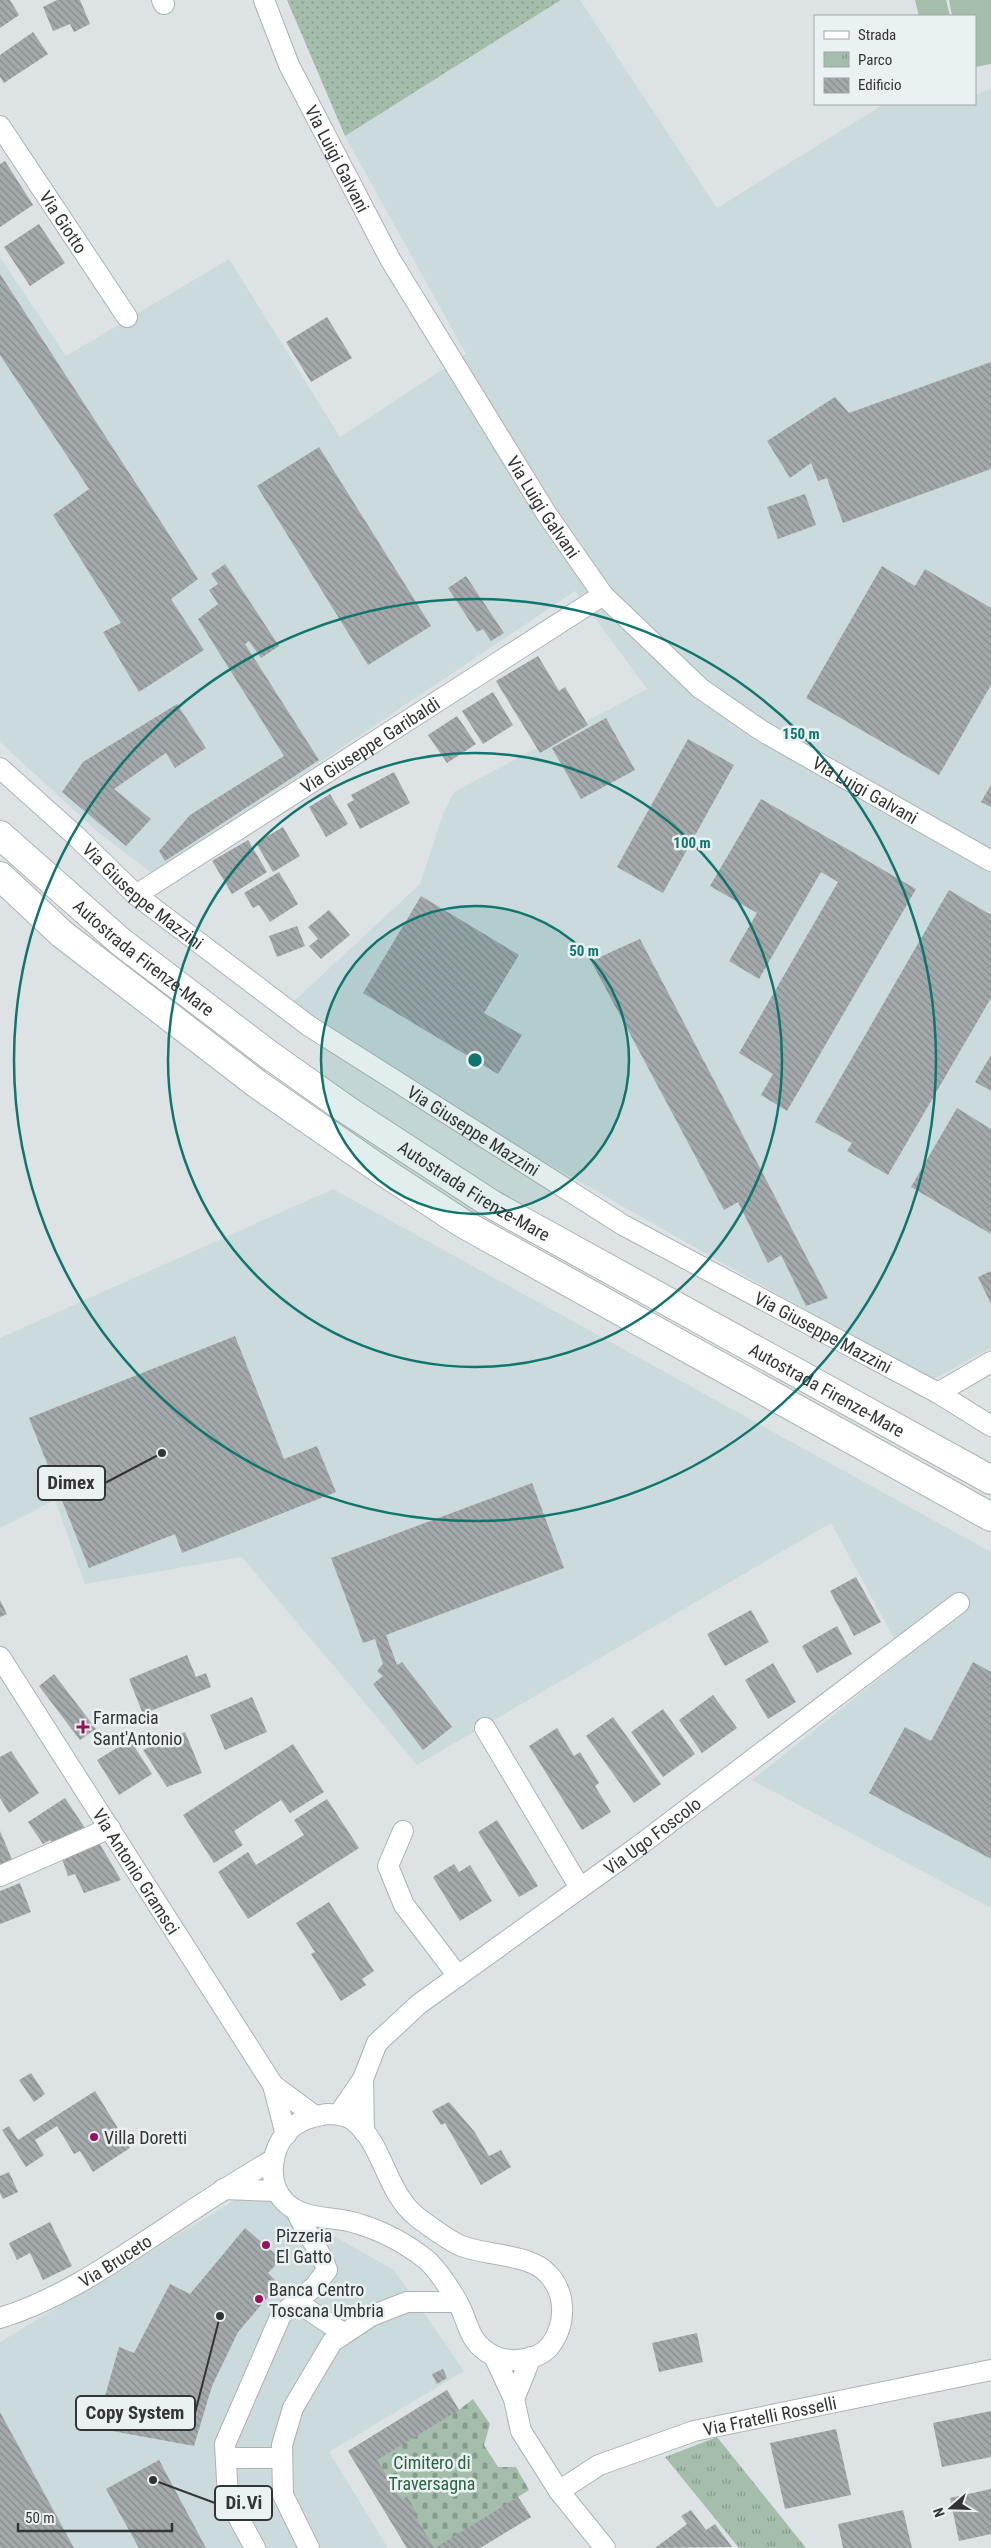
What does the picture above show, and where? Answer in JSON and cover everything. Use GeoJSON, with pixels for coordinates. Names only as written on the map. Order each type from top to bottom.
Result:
{"type":"FeatureCollection","features":[{"type":"Feature","properties":{"kind":"highway","name":"Autostrada Firenze-Mare"},"geometry":{"type":"LineString","coordinates":[[0,836],[121,942],[268,1054],[347,1110],[493,1205],[991,1480]]}},
{"type":"Feature","properties":{"kind":"highway","name":"Autostrada Firenze-Mare"},"geometry":{"type":"LineString","coordinates":[[0,876],[62,934],[258,1084],[455,1218],[562,1280],[716,1363],[991,1517]]}},
{"type":"Feature","properties":{"kind":"street","name":"Via Luigi Galvani"},"geometry":{"type":"LineString","coordinates":[[264,0],[289,65],[390,260],[546,513],[603,595],[700,688],[762,731],[991,861]]}},
{"type":"Feature","properties":{"kind":"street","name":"Via Giotto"},"geometry":{"type":"LineString","coordinates":[[0,126],[127,317]]}},
{"type":"Feature","properties":{"kind":"street","name":"Via Giuseppe Garibaldi"},"geometry":{"type":"LineString","coordinates":[[136,895],[603,595]]}},
{"type":"Feature","properties":{"kind":"street","name":"Via Giuseppe Mazzini"},"geometry":{"type":"LineString","coordinates":[[0,768],[77,837],[136,895],[309,1026],[623,1225],[938,1393],[991,1426]]}},
{"type":"Feature","properties":{"kind":"street"},"geometry":{"type":"LineString","coordinates":[[938,1393],[991,1362]]}},
{"type":"Feature","properties":{"kind":"street","name":"Via Ugo Foscolo"},"geometry":{"type":"LineString","coordinates":[[339,2114],[363,2079],[378,2043],[419,2004],[580,1888],[959,1603]]}},
{"type":"Feature","properties":{"kind":"street","name":"Via Antonio Gramsci"},"geometry":{"type":"LineString","coordinates":[[0,1657],[273,2085],[286,2135]]}},
{"type":"Feature","properties":{"kind":"street"},"geometry":{"type":"LineString","coordinates":[[485,1728],[580,1888]]}},
{"type":"Feature","properties":{"kind":"street"},"geometry":{"type":"LineString","coordinates":[[0,1876],[110,1828]]}},
{"type":"Feature","properties":{"kind":"street"},"geometry":{"type":"LineString","coordinates":[[403,1831],[388,1866],[404,1905],[458,1976]]}},
{"type":"Feature","properties":{"kind":"street","name":"Via Ugo Foscolo"},"geometry":{"type":"LineString","coordinates":[[363,2079],[364,2132]]}},
{"type":"Feature","properties":{"kind":"street","name":"Via Antonio Gramsci"},"geometry":{"type":"LineString","coordinates":[[273,2085],[315,2116]]}},
{"type":"Feature","properties":{"kind":"street"},"geometry":{"type":"LineString","coordinates":[[339,2114],[353,2120],[364,2132],[401,2202],[417,2217],[458,2244],[487,2254],[522,2259],[548,2273],[562,2297],[560,2331],[548,2348],[530,2357],[512,2361],[494,2356],[476,2344],[458,2302],[430,2263],[401,2241],[358,2223],[315,2217],[296,2210],[284,2201],[272,2177],[274,2159],[286,2135],[295,2124],[315,2116],[339,2114]]}},
{"type":"Feature","properties":{"kind":"street","name":"Via Bruceto"},"geometry":{"type":"LineString","coordinates":[[0,2318],[26,2310],[87,2280],[223,2189],[274,2159]]}},
{"type":"Feature","properties":{"kind":"street"},"geometry":{"type":"LineString","coordinates":[[223,2189],[278,2191]]}},
{"type":"Feature","properties":{"kind":"street"},"geometry":{"type":"LineString","coordinates":[[255,2548],[228,2498],[226,2444],[281,2315],[315,2286],[327,2270],[322,2254],[300,2220],[296,2210]]}},
{"type":"Feature","properties":{"kind":"street"},"geometry":{"type":"LineString","coordinates":[[296,2302],[343,2333]]}},
{"type":"Feature","properties":{"kind":"street"},"geometry":{"type":"LineString","coordinates":[[309,2548],[283,2495],[282,2445],[293,2408],[332,2342],[371,2316],[407,2302],[458,2302]]}},
{"type":"Feature","properties":{"kind":"street"},"geometry":{"type":"LineString","coordinates":[[494,2356],[514,2399],[520,2431],[558,2491],[606,2548]]}},
{"type":"Feature","properties":{"kind":"street"},"geometry":{"type":"LineString","coordinates":[[514,2399],[530,2357]]}},
{"type":"Feature","properties":{"kind":"street","name":"Via Fratelli Rosselli"},"geometry":{"type":"LineString","coordinates":[[558,2491],[599,2465],[694,2431],[991,2370]]}},
{"type":"Feature","properties":{"kind":"street"},"geometry":{"type":"LineString","coordinates":[[226,2458],[282,2458]]}},
{"type":"Feature","properties":{"kind":"shaded area"},"geometry":{"type":"Polygon","coordinates":[[[561,0],[580,0],[717,208],[882,105],[976,105],[976,95],[991,89],[991,1348],[930,1381],[450,1108],[293,1002],[420,884],[443,814],[454,792],[647,689],[575,591],[153,874],[98,832],[0,742],[0,257],[66,356],[229,259],[340,437],[466,354],[345,136],[561,0]]]}},
{"type":"Feature","properties":{"kind":"shaded area"},"geometry":{"type":"Polygon","coordinates":[[[333,1189],[991,1552],[991,1908],[752,1780],[905,1658],[831,1523],[417,1765],[242,1557],[85,1584],[55,1500],[0,1528],[0,1338],[333,1189]]]}},
{"type":"Feature","properties":{"kind":"shaded area"},"geometry":{"type":"Polygon","coordinates":[[[252,2190],[394,2270],[464,2371],[329,2452],[388,2548],[0,2548],[0,2342],[252,2190]]]}},
{"type":"Feature","properties":{"kind":"green space"},"geometry":{"type":"Polygon","coordinates":[[[287,0],[561,0],[345,136],[287,0]]]}},
{"type":"Feature","properties":{"kind":"green space"},"geometry":{"type":"Polygon","coordinates":[[[915,0],[946,0],[950,15],[919,15],[915,0]]]}},
{"type":"Feature","properties":{"kind":"green space"},"geometry":{"type":"Polygon","coordinates":[[[949,0],[991,0],[991,64],[976,67],[976,15],[952,15],[949,0]]]}},
{"type":"Feature","properties":{"kind":"green space","name":"Cimitero di Traversagna"},"geometry":{"type":"Polygon","coordinates":[[[447,2390],[459,2410],[473,2399],[490,2424],[484,2445],[498,2467],[516,2467],[529,2490],[518,2497],[531,2517],[480,2548],[407,2548],[348,2451],[447,2390]]]}},
{"type":"Feature","properties":{"kind":"green space"},"geometry":{"type":"Polygon","coordinates":[[[717,2437],[806,2548],[739,2548],[665,2457],[717,2437]]]}},
{"type":"Feature","properties":{"kind":"building"},"geometry":{"type":"Polygon","coordinates":[[[0,0],[10,0],[19,15],[0,28],[0,0]]]}},
{"type":"Feature","properties":{"kind":"building"},"geometry":{"type":"Polygon","coordinates":[[[57,0],[80,0],[90,24],[74,32],[70,24],[53,31],[43,7],[57,0]]]}},
{"type":"Feature","properties":{"kind":"building"},"geometry":{"type":"Polygon","coordinates":[[[33,32],[48,54],[4,83],[0,77],[0,55],[33,32]]]}},
{"type":"Feature","properties":{"kind":"building"},"geometry":{"type":"Polygon","coordinates":[[[5,161],[33,205],[0,227],[0,164],[5,161]]]}},
{"type":"Feature","properties":{"kind":"building"},"geometry":{"type":"Polygon","coordinates":[[[39,224],[65,263],[30,286],[4,247],[39,224]]]}},
{"type":"Feature","properties":{"kind":"building"},"geometry":{"type":"Polygon","coordinates":[[[0,274],[198,579],[171,599],[204,650],[139,692],[103,632],[121,623],[53,515],[89,489],[0,355],[0,274]]]}},
{"type":"Feature","properties":{"kind":"building"},"geometry":{"type":"Polygon","coordinates":[[[327,317],[352,358],[311,382],[286,342],[327,317]]]}},
{"type":"Feature","properties":{"kind":"building"},"geometry":{"type":"Polygon","coordinates":[[[991,362],[991,469],[843,523],[827,478],[818,481],[811,463],[790,478],[767,441],[835,397],[849,413],[991,362]]]}},
{"type":"Feature","properties":{"kind":"building"},"geometry":{"type":"Polygon","coordinates":[[[319,447],[431,626],[368,665],[257,486],[319,447]]]}},
{"type":"Feature","properties":{"kind":"building"},"geometry":{"type":"Polygon","coordinates":[[[805,494],[816,525],[778,539],[767,507],[805,494]]]}},
{"type":"Feature","properties":{"kind":"building"},"geometry":{"type":"Polygon","coordinates":[[[225,564],[279,646],[261,658],[249,641],[245,644],[319,760],[165,861],[159,851],[190,815],[284,756],[198,619],[218,604],[209,590],[218,584],[211,574],[225,564]]]}},
{"type":"Feature","properties":{"kind":"building"},"geometry":{"type":"Polygon","coordinates":[[[882,566],[915,586],[925,569],[991,608],[991,685],[939,775],[806,698],[882,566]]]}},
{"type":"Feature","properties":{"kind":"building"},"geometry":{"type":"Polygon","coordinates":[[[466,576],[504,633],[491,641],[483,629],[477,632],[448,588],[466,576]]]}},
{"type":"Feature","properties":{"kind":"building"},"geometry":{"type":"Polygon","coordinates":[[[538,656],[559,691],[565,687],[588,725],[540,753],[496,681],[538,656]]]}},
{"type":"Feature","properties":{"kind":"building"},"geometry":{"type":"Polygon","coordinates":[[[493,692],[513,725],[483,744],[462,711],[493,692]]]}},
{"type":"Feature","properties":{"kind":"building"},"geometry":{"type":"Polygon","coordinates":[[[177,704],[206,748],[175,768],[166,753],[114,789],[151,819],[126,846],[62,792],[83,762],[177,704]]]}},
{"type":"Feature","properties":{"kind":"building"},"geometry":{"type":"Polygon","coordinates":[[[457,716],[476,744],[447,763],[428,735],[457,716]]]}},
{"type":"Feature","properties":{"kind":"building"},"geometry":{"type":"Polygon","coordinates":[[[606,718],[635,770],[581,799],[552,748],[606,718]]]}},
{"type":"Feature","properties":{"kind":"building"},"geometry":{"type":"Polygon","coordinates":[[[688,739],[734,765],[663,893],[617,867],[688,739]]]}},
{"type":"Feature","properties":{"kind":"building"},"geometry":{"type":"Polygon","coordinates":[[[394,772],[410,803],[360,829],[347,804],[354,800],[351,795],[394,772]]]}},
{"type":"Feature","properties":{"kind":"building"},"geometry":{"type":"Polygon","coordinates":[[[991,785],[991,807],[981,802],[991,785]]]}},
{"type":"Feature","properties":{"kind":"building"},"geometry":{"type":"Polygon","coordinates":[[[330,794],[348,824],[326,837],[309,807],[330,794]]]}},
{"type":"Feature","properties":{"kind":"building"},"geometry":{"type":"Polygon","coordinates":[[[761,799],[916,889],[787,1111],[761,1095],[773,1074],[739,1053],[838,882],[821,872],[759,979],[729,961],[757,913],[710,886],[761,799]]]}},
{"type":"Feature","properties":{"kind":"building"},"geometry":{"type":"Polygon","coordinates":[[[283,827],[300,856],[273,872],[256,843],[283,827]]]}},
{"type":"Feature","properties":{"kind":"building"},"geometry":{"type":"Polygon","coordinates":[[[248,840],[267,872],[232,894],[212,861],[248,840]]]}},
{"type":"Feature","properties":{"kind":"building"},"geometry":{"type":"Polygon","coordinates":[[[279,872],[298,904],[270,922],[259,905],[253,908],[244,893],[279,872]]]}},
{"type":"Feature","properties":{"kind":"building"},"geometry":{"type":"Polygon","coordinates":[[[949,890],[991,915],[991,998],[888,1175],[847,1151],[852,1143],[815,1122],[949,890]]]}},
{"type":"Feature","properties":{"kind":"building"},"geometry":{"type":"Polygon","coordinates":[[[421,896],[519,955],[484,1013],[522,1035],[498,1074],[363,993],[421,896]]]}},
{"type":"Feature","properties":{"kind":"building"},"geometry":{"type":"Polygon","coordinates":[[[329,910],[350,935],[321,959],[309,946],[318,939],[308,927],[329,910]]]}},
{"type":"Feature","properties":{"kind":"building"},"geometry":{"type":"Polygon","coordinates":[[[297,926],[305,946],[277,957],[269,936],[297,926]]]}},
{"type":"Feature","properties":{"kind":"building"},"geometry":{"type":"Polygon","coordinates":[[[640,939],[828,1298],[806,1306],[781,1255],[768,1263],[738,1202],[724,1210],[591,961],[640,939]]]}},
{"type":"Feature","properties":{"kind":"building"},"geometry":{"type":"Polygon","coordinates":[[[991,1055],[991,1091],[975,1082],[991,1055]]]}},
{"type":"Feature","properties":{"kind":"building"},"geometry":{"type":"Polygon","coordinates":[[[957,1108],[991,1129],[991,1234],[911,1187],[957,1108]]]}},
{"type":"Feature","properties":{"kind":"building"},"geometry":{"type":"Polygon","coordinates":[[[991,1271],[991,1304],[978,1277],[991,1271]]]}},
{"type":"Feature","properties":{"kind":"building"},"geometry":{"type":"Polygon","coordinates":[[[235,1336],[284,1459],[317,1446],[336,1492],[182,1553],[175,1534],[89,1568],[29,1418],[235,1336]]]}},
{"type":"Feature","properties":{"kind":"building"},"geometry":{"type":"Polygon","coordinates":[[[532,1483],[564,1568],[386,1635],[397,1665],[402,1662],[452,1727],[423,1750],[373,1684],[383,1676],[377,1671],[383,1664],[375,1639],[363,1643],[331,1558],[532,1483]]]}},
{"type":"Feature","properties":{"kind":"building"},"geometry":{"type":"Polygon","coordinates":[[[856,1577],[881,1622],[854,1636],[830,1591],[856,1577]]]}},
{"type":"Feature","properties":{"kind":"building"},"geometry":{"type":"Polygon","coordinates":[[[0,1600],[7,1614],[0,1617],[0,1600]]]}},
{"type":"Feature","properties":{"kind":"building"},"geometry":{"type":"Polygon","coordinates":[[[751,1610],[769,1642],[725,1666],[707,1634],[751,1610]]]}},
{"type":"Feature","properties":{"kind":"building"},"geometry":{"type":"Polygon","coordinates":[[[837,1626],[852,1654],[817,1673],[802,1646],[837,1626]]]}},
{"type":"Feature","properties":{"kind":"building"},"geometry":{"type":"Polygon","coordinates":[[[187,1655],[196,1677],[206,1673],[211,1687],[143,1714],[129,1679],[187,1655]]]}},
{"type":"Feature","properties":{"kind":"building"},"geometry":{"type":"Polygon","coordinates":[[[973,1662],[991,1672],[991,1859],[869,1793],[905,1727],[931,1741],[973,1662]]]}},
{"type":"Feature","properties":{"kind":"building"},"geometry":{"type":"Polygon","coordinates":[[[773,1663],[796,1702],[768,1719],[745,1680],[773,1663]]]}},
{"type":"Feature","properties":{"kind":"building"},"geometry":{"type":"Polygon","coordinates":[[[54,1674],[96,1729],[80,1740],[39,1686],[54,1674]]]}},
{"type":"Feature","properties":{"kind":"building"},"geometry":{"type":"Polygon","coordinates":[[[713,1695],[737,1728],[702,1753],[679,1720],[713,1695]]]}},
{"type":"Feature","properties":{"kind":"building"},"geometry":{"type":"Polygon","coordinates":[[[252,1697],[267,1732],[225,1750],[210,1715],[252,1697]]]}},
{"type":"Feature","properties":{"kind":"building"},"geometry":{"type":"Polygon","coordinates":[[[663,1709],[695,1754],[663,1777],[631,1732],[663,1709]]]}},
{"type":"Feature","properties":{"kind":"building"},"geometry":{"type":"Polygon","coordinates":[[[613,1717],[661,1784],[634,1803],[586,1736],[613,1717]]]}},
{"type":"Feature","properties":{"kind":"building"},"geometry":{"type":"Polygon","coordinates":[[[557,1728],[574,1756],[580,1752],[599,1783],[595,1786],[611,1812],[582,1830],[529,1746],[557,1728]]]}},
{"type":"Feature","properties":{"kind":"building"},"geometry":{"type":"Polygon","coordinates":[[[185,1732],[202,1773],[167,1787],[143,1750],[185,1732]]]}},
{"type":"Feature","properties":{"kind":"building"},"geometry":{"type":"Polygon","coordinates":[[[130,1740],[152,1774],[119,1795],[97,1760],[130,1740]]]}},
{"type":"Feature","properties":{"kind":"building"},"geometry":{"type":"Polygon","coordinates":[[[293,1744],[324,1792],[290,1813],[281,1800],[234,1831],[243,1845],[214,1863],[183,1815],[293,1744]]]}},
{"type":"Feature","properties":{"kind":"building"},"geometry":{"type":"Polygon","coordinates":[[[11,1751],[39,1793],[9,1813],[0,1798],[0,1757],[11,1751]]]}},
{"type":"Feature","properties":{"kind":"building"},"geometry":{"type":"Polygon","coordinates":[[[65,1798],[85,1828],[55,1847],[50,1840],[43,1844],[28,1822],[65,1798]]]}},
{"type":"Feature","properties":{"kind":"building"},"geometry":{"type":"Polygon","coordinates":[[[327,1799],[359,1848],[248,1919],[218,1872],[248,1852],[256,1865],[304,1835],[294,1820],[327,1799]]]}},
{"type":"Feature","properties":{"kind":"building"},"geometry":{"type":"Polygon","coordinates":[[[497,1820],[538,1886],[519,1897],[478,1832],[497,1820]]]}},
{"type":"Feature","properties":{"kind":"building"},"geometry":{"type":"Polygon","coordinates":[[[0,1831],[13,1862],[0,1868],[0,1831]]]}},
{"type":"Feature","properties":{"kind":"building"},"geometry":{"type":"Polygon","coordinates":[[[98,1841],[121,1880],[84,1893],[75,1874],[68,1876],[61,1856],[98,1841]]]}},
{"type":"Feature","properties":{"kind":"building"},"geometry":{"type":"Polygon","coordinates":[[[454,1864],[459,1872],[470,1865],[492,1901],[460,1921],[433,1877],[454,1864]]]}},
{"type":"Feature","properties":{"kind":"building"},"geometry":{"type":"Polygon","coordinates":[[[20,1883],[31,1912],[0,1924],[0,1891],[20,1883]]]}},
{"type":"Feature","properties":{"kind":"building"},"geometry":{"type":"Polygon","coordinates":[[[329,1902],[374,1971],[362,1979],[366,1985],[341,2001],[311,1954],[315,1952],[296,1923],[329,1902]]]}},
{"type":"Feature","properties":{"kind":"building"},"geometry":{"type":"Polygon","coordinates":[[[31,2073],[45,2094],[34,2102],[19,2080],[31,2073]]]}},
{"type":"Feature","properties":{"kind":"building","name":"Villa Doretti"},"geometry":{"type":"Polygon","coordinates":[[[95,2091],[130,2148],[93,2172],[80,2151],[74,2154],[57,2126],[35,2140],[44,2155],[26,2167],[2,2130],[9,2126],[18,2140],[95,2091]]]}},
{"type":"Feature","properties":{"kind":"building"},"geometry":{"type":"Polygon","coordinates":[[[449,2102],[474,2131],[489,2156],[501,2150],[511,2167],[481,2185],[445,2123],[441,2125],[432,2111],[449,2102]]]}},
{"type":"Feature","properties":{"kind":"building"},"geometry":{"type":"Polygon","coordinates":[[[9,2172],[18,2192],[3,2199],[0,2193],[0,2176],[9,2172]]]}},
{"type":"Feature","properties":{"kind":"building"},"geometry":{"type":"Polygon","coordinates":[[[50,2222],[72,2266],[43,2280],[30,2253],[17,2260],[9,2243],[50,2222]]]}},
{"type":"Feature","properties":{"kind":"building"},"geometry":{"type":"Polygon","coordinates":[[[245,2228],[281,2259],[268,2273],[279,2284],[238,2332],[212,2386],[194,2446],[96,2428],[119,2347],[134,2353],[170,2284],[190,2294],[245,2228]]]}},
{"type":"Feature","properties":{"kind":"building"},"geometry":{"type":"Polygon","coordinates":[[[697,2333],[703,2362],[659,2372],[652,2343],[697,2333]]]}},
{"type":"Feature","properties":{"kind":"building"},"geometry":{"type":"Polygon","coordinates":[[[443,2369],[447,2378],[437,2384],[432,2374],[443,2369]]]}},
{"type":"Feature","properties":{"kind":"building"},"geometry":{"type":"Polygon","coordinates":[[[447,2390],[459,2410],[377,2460],[402,2500],[407,2496],[416,2512],[413,2513],[434,2548],[407,2548],[348,2451],[447,2390]]]}},
{"type":"Feature","properties":{"kind":"building"},"geometry":{"type":"Polygon","coordinates":[[[991,2411],[991,2457],[942,2467],[933,2423],[991,2411]]]}},
{"type":"Feature","properties":{"kind":"building"},"geometry":{"type":"Polygon","coordinates":[[[0,2412],[74,2548],[0,2548],[0,2412]]]}},
{"type":"Feature","properties":{"kind":"building"},"geometry":{"type":"Polygon","coordinates":[[[836,2429],[851,2495],[785,2509],[770,2443],[836,2429]]]}},
{"type":"Feature","properties":{"kind":"building"},"geometry":{"type":"Polygon","coordinates":[[[159,2460],[206,2548],[139,2548],[106,2489],[159,2460]]]}},
{"type":"Feature","properties":{"kind":"building"},"geometry":{"type":"Polygon","coordinates":[[[991,2489],[991,2534],[959,2541],[950,2498],[991,2489]]]}},
{"type":"Feature","properties":{"kind":"building"},"geometry":{"type":"Polygon","coordinates":[[[518,2497],[531,2517],[480,2548],[435,2548],[518,2497]]]}},
{"type":"Feature","properties":{"kind":"building"},"geometry":{"type":"Polygon","coordinates":[[[691,2510],[706,2530],[715,2524],[732,2547],[655,2548],[687,2524],[681,2516],[691,2510]]]}},
{"type":"Feature","properties":{"kind":"building"},"geometry":{"type":"Polygon","coordinates":[[[903,2510],[912,2548],[843,2548],[838,2524],[903,2510]]]}},
{"type":"Feature","properties":{"kind":"place","name":"Dimex"},"geometry":{"type":"Point","coordinates":[162,1453]}},
{"type":"Feature","properties":{"kind":"place","name":"Farmacia Sant'Antonio"},"geometry":{"type":"Point","coordinates":[83,1727]}},
{"type":"Feature","properties":{"kind":"place","name":"Villa Doretti"},"geometry":{"type":"Point","coordinates":[94,2137]}},
{"type":"Feature","properties":{"kind":"place","name":"Pizzeria El Gatto"},"geometry":{"type":"Point","coordinates":[266,2245]}},
{"type":"Feature","properties":{"kind":"place","name":"Banca Centro Toscana Umbria"},"geometry":{"type":"Point","coordinates":[259,2299]}},
{"type":"Feature","properties":{"kind":"place","name":"Copy System"},"geometry":{"type":"Point","coordinates":[220,2316]}},
{"type":"Feature","properties":{"kind":"place","name":"Di.Vi"},"geometry":{"type":"Point","coordinates":[153,2480]}}]}
